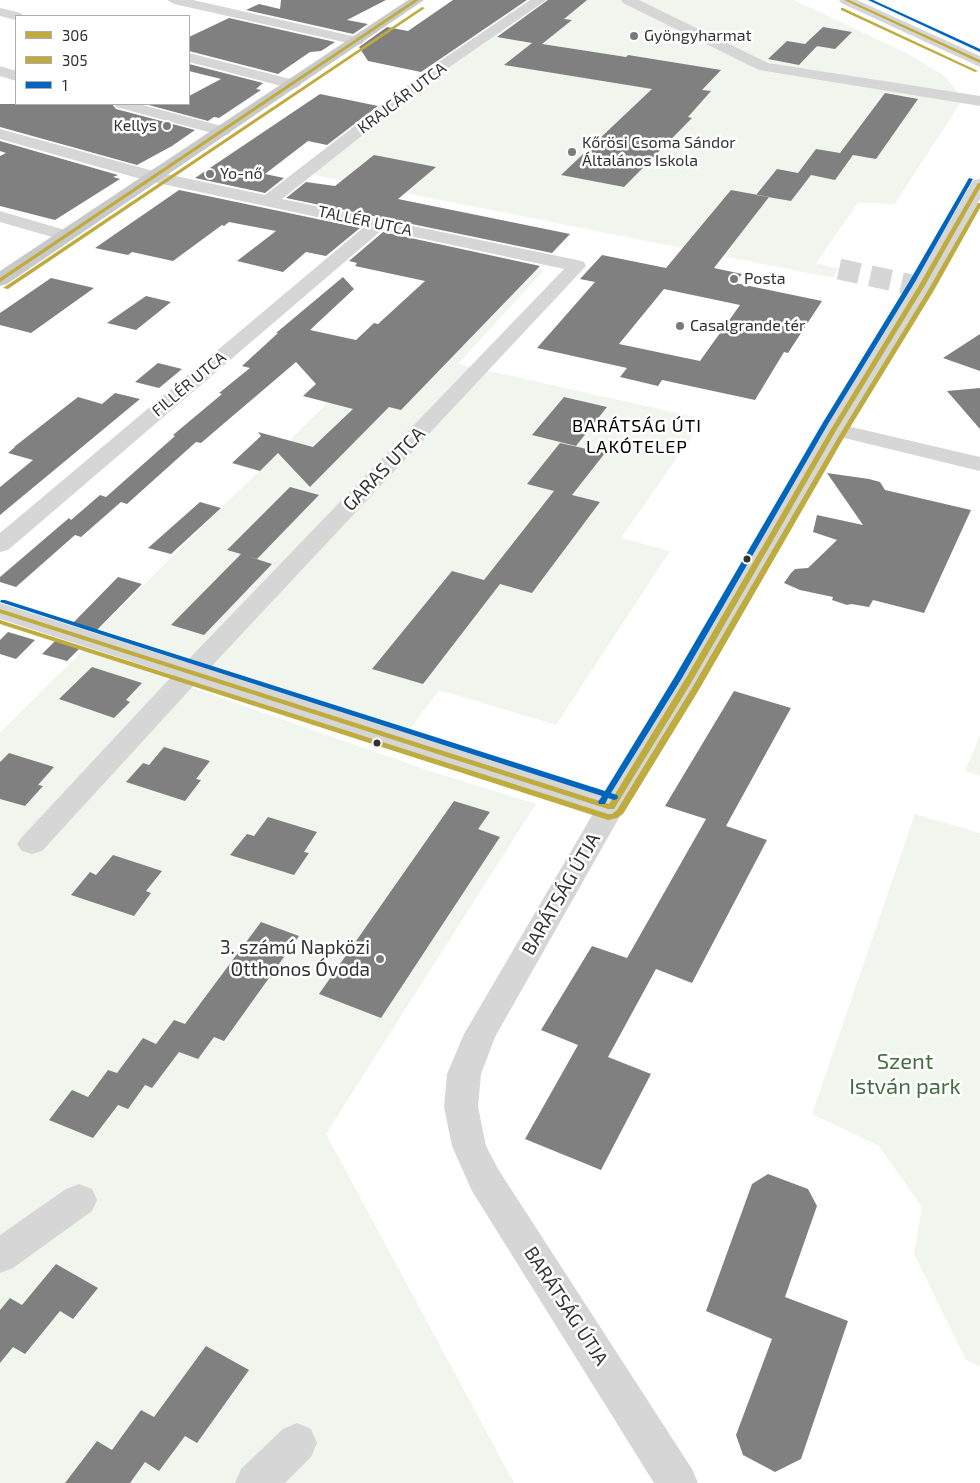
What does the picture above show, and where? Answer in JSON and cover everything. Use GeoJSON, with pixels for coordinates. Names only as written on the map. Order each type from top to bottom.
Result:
{"type":"FeatureCollection","features":[{"type":"Feature","properties":{"kind":"main road"},"geometry":{"type":"LineString","coordinates":[[0,280],[66,236],[162,182],[223,131],[416,0]]}},
{"type":"Feature","properties":{"kind":"street"},"geometry":{"type":"LineString","coordinates":[[174,0],[357,41]]}},
{"type":"Feature","properties":{"kind":"street","name":"KRAJCÁR UTCA"},"geometry":{"type":"LineString","coordinates":[[268,201],[436,70],[539,0]]}},
{"type":"Feature","properties":{"kind":"street"},"geometry":{"type":"LineString","coordinates":[[628,0],[764,67],[980,102]]}},
{"type":"Feature","properties":{"kind":"street"},"geometry":{"type":"LineString","coordinates":[[846,0],[980,62]]}},
{"type":"Feature","properties":{"kind":"street"},"geometry":{"type":"LineString","coordinates":[[0,12],[15,16]]}},
{"type":"Feature","properties":{"kind":"street"},"geometry":{"type":"LineString","coordinates":[[190,58],[293,84]]}},
{"type":"Feature","properties":{"kind":"street"},"geometry":{"type":"LineString","coordinates":[[0,71],[15,76]]}},
{"type":"Feature","properties":{"kind":"street"},"geometry":{"type":"LineString","coordinates":[[126,105],[223,131]]}},
{"type":"Feature","properties":{"kind":"street","name":"TALLÉR UTCA"},"geometry":{"type":"LineString","coordinates":[[0,134],[162,182],[268,201],[577,266]]}},
{"type":"Feature","properties":{"kind":"street","name":"BARÁTSÁG ÚTJA"},"geometry":{"type":"LineString","coordinates":[[677,1483],[485,1180],[469,1146],[461,1107],[464,1074],[480,1034],[611,807],[686,683],[834,429],[922,287],[980,184]]}},
{"type":"Feature","properties":{"kind":"street"},"geometry":{"type":"LineString","coordinates":[[0,216],[66,236]]}},
{"type":"Feature","properties":{"kind":"street","name":"FILLÉR UTCA"},"geometry":{"type":"LineString","coordinates":[[0,545],[378,224]]}},
{"type":"Feature","properties":{"kind":"street","name":"GARAS UTCA"},"geometry":{"type":"LineString","coordinates":[[32,844],[191,672],[577,266]]}},
{"type":"Feature","properties":{"kind":"street"},"geometry":{"type":"LineString","coordinates":[[834,429],[980,464]]}},
{"type":"Feature","properties":{"kind":"street"},"geometry":{"type":"LineString","coordinates":[[0,611],[611,807]]}},
{"type":"Feature","properties":{"kind":"street"},"geometry":{"type":"LineString","coordinates":[[0,1256],[78,1200]]}},
{"type":"Feature","properties":{"kind":"street"},"geometry":{"type":"LineString","coordinates":[[256,1483],[296,1443]]}},
{"type":"Feature","properties":{"kind":"green space"},"geometry":{"type":"Polygon","coordinates":[[[539,0],[794,0],[906,53],[945,76],[963,99],[894,205],[858,203],[816,263],[839,269],[833,278],[305,173],[539,0]]]}},
{"type":"Feature","properties":{"kind":"green space"},"geometry":{"type":"Polygon","coordinates":[[[479,253],[506,262],[544,270],[458,364],[704,419],[621,538],[670,551],[556,725],[439,690],[409,730],[99,629],[479,253]]]}},
{"type":"Feature","properties":{"kind":"green space"},"geometry":{"type":"Polygon","coordinates":[[[84,650],[427,770],[536,804],[326,1134],[514,1483],[0,1483],[0,732],[84,650]]]}},
{"type":"Feature","properties":{"kind":"green space"},"geometry":{"type":"Polygon","coordinates":[[[980,735],[980,776],[965,771],[980,735]]]}},
{"type":"Feature","properties":{"kind":"green space","name":"Szent István park"},"geometry":{"type":"Polygon","coordinates":[[[915,814],[980,833],[980,1366],[966,1360],[914,1254],[922,1207],[879,1146],[812,1114],[915,814]]]}},
{"type":"Feature","properties":{"kind":"building"},"geometry":{"type":"Polygon","coordinates":[[[281,0],[386,0],[347,20],[368,24],[353,34],[246,10],[259,4],[280,9],[281,0]]]}},
{"type":"Feature","properties":{"kind":"building"},"geometry":{"type":"Polygon","coordinates":[[[453,0],[527,0],[421,72],[368,61],[359,47],[387,27],[408,31],[453,0]]]}},
{"type":"Feature","properties":{"kind":"building"},"geometry":{"type":"Polygon","coordinates":[[[548,0],[587,0],[564,19],[572,20],[542,44],[721,70],[702,90],[711,91],[688,117],[692,118],[624,187],[561,175],[652,89],[504,65],[532,43],[497,37],[548,0]]]}},
{"type":"Feature","properties":{"kind":"building"},"geometry":{"type":"Polygon","coordinates":[[[229,18],[335,42],[321,51],[310,52],[278,74],[190,51],[190,37],[229,18]]]}},
{"type":"Feature","properties":{"kind":"building"},"geometry":{"type":"Polygon","coordinates":[[[823,27],[852,32],[835,49],[805,44],[823,27]]]}},
{"type":"Feature","properties":{"kind":"building"},"geometry":{"type":"Polygon","coordinates":[[[787,41],[817,46],[799,65],[768,59],[787,41]]]}},
{"type":"Feature","properties":{"kind":"building"},"geometry":{"type":"Polygon","coordinates":[[[190,64],[263,83],[256,89],[261,90],[219,118],[214,117],[208,121],[149,105],[190,105],[190,95],[221,79],[190,71],[190,64]]]}},
{"type":"Feature","properties":{"kind":"building"},"geometry":{"type":"Polygon","coordinates":[[[885,93],[918,99],[876,159],[853,155],[835,180],[811,175],[791,201],[756,195],[777,169],[798,173],[816,149],[840,153],[885,93]]]}},
{"type":"Feature","properties":{"kind":"building"},"geometry":{"type":"Polygon","coordinates":[[[320,94],[378,106],[327,145],[308,141],[265,174],[284,178],[265,193],[195,178],[320,94]]]}},
{"type":"Feature","properties":{"kind":"building"},"geometry":{"type":"Polygon","coordinates":[[[0,104],[113,105],[116,109],[195,130],[172,146],[137,165],[0,127],[0,104]]]}},
{"type":"Feature","properties":{"kind":"building"},"geometry":{"type":"Polygon","coordinates":[[[0,141],[118,175],[113,177],[120,179],[55,220],[0,206],[0,156],[6,153],[0,151],[0,141]]]}},
{"type":"Feature","properties":{"kind":"building"},"geometry":{"type":"Polygon","coordinates":[[[374,155],[436,167],[398,199],[570,234],[552,253],[286,198],[306,182],[335,186],[374,155]]]}},
{"type":"Feature","properties":{"kind":"building"},"geometry":{"type":"Polygon","coordinates":[[[179,190],[360,228],[326,256],[306,252],[283,272],[237,261],[276,231],[229,222],[224,226],[222,225],[173,261],[132,252],[128,255],[95,248],[179,190]]]}},
{"type":"Feature","properties":{"kind":"building"},"geometry":{"type":"Polygon","coordinates":[[[731,190],[769,197],[714,268],[742,274],[735,283],[822,301],[788,353],[784,352],[755,400],[662,380],[658,386],[620,377],[627,368],[537,348],[595,282],[580,279],[602,255],[666,268],[731,190]],[[664,289],[619,344],[700,361],[740,305],[664,289]]]}},
{"type":"Feature","properties":{"kind":"building"},"geometry":{"type":"Polygon","coordinates":[[[383,232],[540,266],[401,410],[389,407],[310,487],[278,453],[260,471],[232,463],[261,436],[258,432],[313,447],[353,409],[303,396],[316,384],[296,362],[201,443],[196,442],[127,504],[121,502],[81,537],[75,535],[16,587],[0,582],[0,577],[69,518],[71,520],[100,495],[106,497],[175,436],[173,435],[222,394],[219,393],[250,368],[242,366],[278,333],[276,333],[343,277],[354,289],[310,330],[356,340],[374,323],[378,324],[425,281],[355,266],[357,263],[349,261],[383,232]]]}},
{"type":"Feature","properties":{"kind":"building"},"geometry":{"type":"Polygon","coordinates":[[[51,278],[94,288],[31,333],[0,325],[0,313],[51,278]]]}},
{"type":"Feature","properties":{"kind":"building"},"geometry":{"type":"Polygon","coordinates":[[[146,296],[171,302],[136,330],[107,323],[146,296]]]}},
{"type":"Feature","properties":{"kind":"building"},"geometry":{"type":"Polygon","coordinates":[[[980,334],[980,371],[943,358],[980,334]]]}},
{"type":"Feature","properties":{"kind":"building"},"geometry":{"type":"Polygon","coordinates":[[[158,363],[182,369],[159,388],[135,382],[158,363]]]}},
{"type":"Feature","properties":{"kind":"building"},"geometry":{"type":"Polygon","coordinates":[[[980,388],[980,429],[947,391],[980,388]]]}},
{"type":"Feature","properties":{"kind":"building"},"geometry":{"type":"Polygon","coordinates":[[[115,393],[140,399],[0,515],[0,487],[33,460],[8,453],[78,397],[102,404],[115,393]]]}},
{"type":"Feature","properties":{"kind":"building"},"geometry":{"type":"Polygon","coordinates":[[[564,397],[607,407],[576,446],[532,435],[564,397]]]}},
{"type":"Feature","properties":{"kind":"building"},"geometry":{"type":"Polygon","coordinates":[[[560,443],[605,453],[572,495],[600,502],[532,593],[500,584],[423,684],[372,669],[452,571],[484,580],[554,491],[527,484],[560,443]]]}},
{"type":"Feature","properties":{"kind":"building"},"geometry":{"type":"Polygon","coordinates":[[[827,473],[869,479],[880,482],[885,490],[971,510],[924,613],[873,600],[869,607],[847,605],[832,600],[833,597],[800,590],[784,583],[795,569],[808,568],[837,540],[813,532],[817,515],[863,525],[827,473]]]}},
{"type":"Feature","properties":{"kind":"building"},"geometry":{"type":"Polygon","coordinates":[[[290,487],[319,495],[257,559],[247,556],[272,564],[204,635],[171,625],[241,554],[227,550],[290,487]]]}},
{"type":"Feature","properties":{"kind":"building"},"geometry":{"type":"Polygon","coordinates":[[[200,502],[221,508],[171,554],[148,548],[200,502]]]}},
{"type":"Feature","properties":{"kind":"building"},"geometry":{"type":"Polygon","coordinates":[[[118,577],[142,584],[96,631],[72,624],[118,577]]]}},
{"type":"Feature","properties":{"kind":"building"},"geometry":{"type":"Polygon","coordinates":[[[8,632],[35,640],[16,659],[0,654],[0,640],[8,632]]]}},
{"type":"Feature","properties":{"kind":"building"},"geometry":{"type":"Polygon","coordinates":[[[57,639],[81,647],[67,661],[42,654],[57,639]]]}},
{"type":"Feature","properties":{"kind":"building"},"geometry":{"type":"Polygon","coordinates":[[[92,667],[142,683],[126,700],[130,702],[114,718],[59,699],[92,667]]]}},
{"type":"Feature","properties":{"kind":"building"},"geometry":{"type":"Polygon","coordinates":[[[734,691],[791,708],[726,826],[767,840],[692,983],[656,969],[608,1057],[651,1074],[601,1170],[525,1139],[578,1045],[541,1030],[592,946],[627,958],[706,819],[665,806],[734,691]]]}},
{"type":"Feature","properties":{"kind":"building"},"geometry":{"type":"Polygon","coordinates":[[[164,747],[210,761],[196,779],[201,780],[185,801],[126,782],[143,763],[149,765],[164,747]]]}},
{"type":"Feature","properties":{"kind":"building"},"geometry":{"type":"Polygon","coordinates":[[[9,753],[54,767],[38,785],[43,786],[25,806],[0,799],[0,762],[9,753]]]}},
{"type":"Feature","properties":{"kind":"building"},"geometry":{"type":"Polygon","coordinates":[[[454,801],[490,812],[478,829],[500,837],[381,1018],[319,994],[454,801]]]}},
{"type":"Feature","properties":{"kind":"building"},"geometry":{"type":"Polygon","coordinates":[[[268,817],[317,832],[304,852],[309,853],[294,875],[230,855],[247,834],[254,836],[268,817]]]}},
{"type":"Feature","properties":{"kind":"building"},"geometry":{"type":"Polygon","coordinates":[[[113,855],[162,871],[146,891],[151,893],[134,916],[71,895],[90,872],[96,875],[113,855]]]}},
{"type":"Feature","properties":{"kind":"building"},"geometry":{"type":"Polygon","coordinates":[[[261,922],[299,936],[224,1041],[214,1037],[198,1059],[179,1052],[152,1088],[145,1085],[128,1109],[118,1105],[93,1138],[49,1120],[72,1090],[88,1097],[108,1070],[117,1073],[143,1038],[156,1044],[174,1020],[185,1024],[261,922]]]}},
{"type":"Feature","properties":{"kind":"building"},"geometry":{"type":"Polygon","coordinates":[[[768,1174],[808,1189],[817,1206],[785,1297],[848,1321],[801,1459],[775,1472],[743,1455],[736,1435],[772,1339],[706,1311],[752,1184],[768,1174]]]}},
{"type":"Feature","properties":{"kind":"building"},"geometry":{"type":"Polygon","coordinates":[[[56,1264],[98,1288],[73,1319],[60,1311],[25,1354],[13,1347],[0,1363],[0,1310],[10,1298],[22,1305],[56,1264]]]}},
{"type":"Feature","properties":{"kind":"building"},"geometry":{"type":"Polygon","coordinates":[[[206,1346],[249,1370],[197,1443],[185,1436],[159,1471],[145,1462],[130,1483],[65,1483],[97,1441],[112,1450],[141,1410],[154,1417],[206,1346]]]}},
{"type":"Feature","properties":{"kind":"tunnel"},"geometry":{"type":"LineString","coordinates":[[839,269],[921,287]]}},
{"type":"Feature","properties":{"kind":"transit line","name":"306"},"geometry":{"type":"LineString","coordinates":[[0,280],[417,0]]}},
{"type":"Feature","properties":{"kind":"transit line","name":"306"},"geometry":{"type":"LineString","coordinates":[[846,0],[980,62]]}},
{"type":"Feature","properties":{"kind":"transit line","name":"1"},"geometry":{"type":"LineString","coordinates":[[870,0],[980,51]]}},
{"type":"Feature","properties":{"kind":"transit line","name":"305"},"geometry":{"type":"LineString","coordinates":[[6,288],[423,8]]}},
{"type":"Feature","properties":{"kind":"transit line","name":"305"},"geometry":{"type":"LineString","coordinates":[[842,9],[976,71]]}},
{"type":"Feature","properties":{"kind":"transit line","name":"1"},"geometry":{"type":"LineString","coordinates":[[602,802],[678,678],[825,424],[912,282],[971,179]]}},
{"type":"Feature","properties":{"kind":"transit line","name":"306"},"geometry":{"type":"LineString","coordinates":[[611,807],[687,683],[834,429],[921,287],[980,184]]}},
{"type":"Feature","properties":{"kind":"transit line","name":"305"},"geometry":{"type":"LineString","coordinates":[[0,622],[608,817],[614,816],[620,812],[696,688],[843,434],[930,292],[980,204]]}},
{"type":"Feature","properties":{"kind":"transit line","name":"1"},"geometry":{"type":"LineString","coordinates":[[3,601],[614,797]]}},
{"type":"Feature","properties":{"kind":"transit line","name":"306"},"geometry":{"type":"LineString","coordinates":[[0,611],[611,807]]}},
{"type":"Feature","properties":{"kind":"place","name":"Gyöngyharmat"},"geometry":{"type":"Point","coordinates":[634,36]}},
{"type":"Feature","properties":{"kind":"place","name":"Kellys"},"geometry":{"type":"Point","coordinates":[167,126]}},
{"type":"Feature","properties":{"kind":"place","name":"Kőrösi Csoma Sándor Általános Iskola"},"geometry":{"type":"Point","coordinates":[572,152]}},
{"type":"Feature","properties":{"kind":"place","name":"Yo-nő"},"geometry":{"type":"Point","coordinates":[210,174]}},
{"type":"Feature","properties":{"kind":"place","name":"Posta"},"geometry":{"type":"Point","coordinates":[734,279]}},
{"type":"Feature","properties":{"kind":"place","name":"Casalgrande tér"},"geometry":{"type":"Point","coordinates":[680,326]}},
{"type":"Feature","properties":{"kind":"place","name":"3. számú Napközi Otthonos Óvoda"},"geometry":{"type":"Point","coordinates":[380,959]}},
{"type":"Feature","properties":{"kind":"district","name":"BARÁTSÁG ÚTI LAKÓTELEP"},"geometry":{"type":"Point","coordinates":[637,436]}}]}
